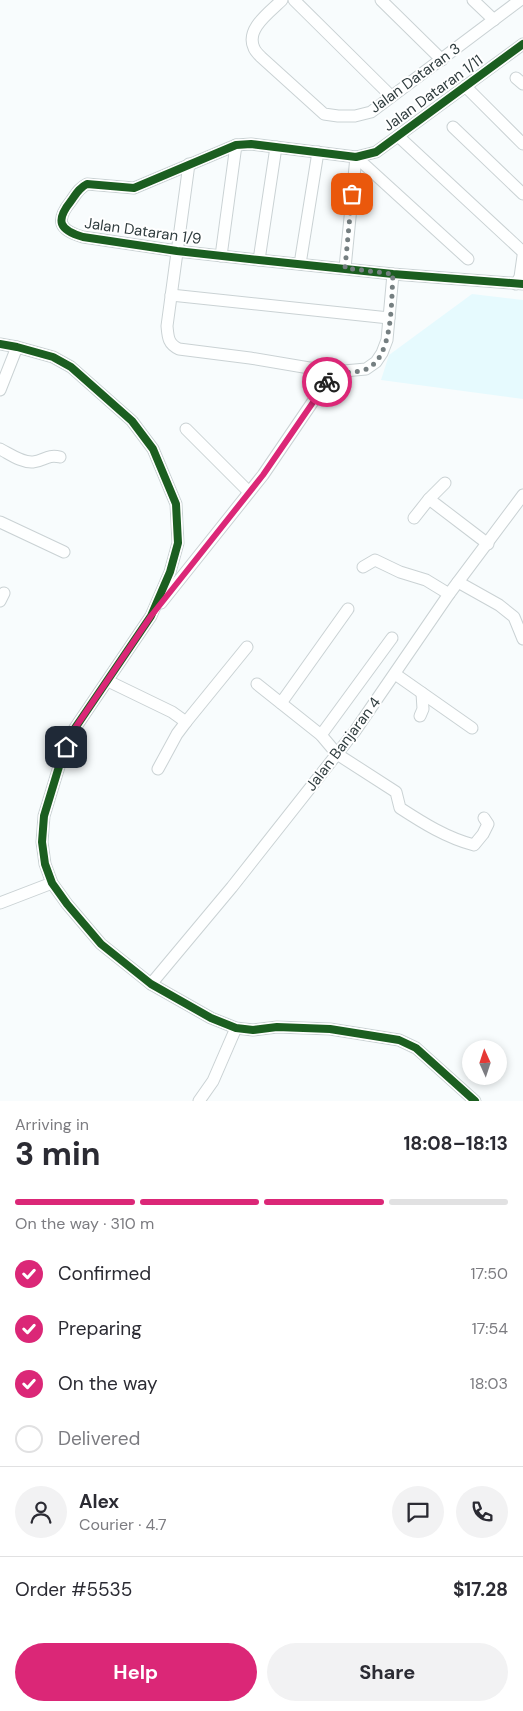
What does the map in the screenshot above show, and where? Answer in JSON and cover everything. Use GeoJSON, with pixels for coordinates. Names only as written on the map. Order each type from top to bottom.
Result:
{"type":"FeatureCollection","features":[{"type":"Feature","properties":{"kind":"street","name":"Jalan Dataran 3"},"geometry":{"type":"LineString","coordinates":[[282,0],[254,28],[252,38],[254,48],[261,57],[324,114],[338,116],[354,116],[371,112],[520,0]]}},
{"type":"Feature","properties":{"kind":"street"},"geometry":{"type":"LineString","coordinates":[[294,0],[391,96]]}},
{"type":"Feature","properties":{"kind":"street"},"geometry":{"type":"LineString","coordinates":[[381,0],[442,60]]}},
{"type":"Feature","properties":{"kind":"street"},"geometry":{"type":"LineString","coordinates":[[473,0],[494,20]]}},
{"type":"Feature","properties":{"kind":"street","name":"Jalan Dataran 1/11"},"geometry":{"type":"LineString","coordinates":[[356,157],[376,152],[523,44]]}},
{"type":"Feature","properties":{"kind":"street"},"geometry":{"type":"LineString","coordinates":[[465,86],[523,144]]}},
{"type":"Feature","properties":{"kind":"street"},"geometry":{"type":"LineString","coordinates":[[453,128],[523,194]]}},
{"type":"Feature","properties":{"kind":"street"},"geometry":{"type":"LineString","coordinates":[[398,136],[523,254],[520,284]]}},
{"type":"Feature","properties":{"kind":"street","name":"Jalan Dataran 1/9"},"geometry":{"type":"LineString","coordinates":[[356,157],[251,144],[236,145],[134,188],[87,184],[81,187],[62,213],[61,220],[72,234],[83,237],[177,251],[393,274],[520,284]]}},
{"type":"Feature","properties":{"kind":"street"},"geometry":{"type":"LineString","coordinates":[[221,256],[236,145]]}},
{"type":"Feature","properties":{"kind":"street"},"geometry":{"type":"LineString","coordinates":[[259,260],[276,147]]}},
{"type":"Feature","properties":{"kind":"street"},"geometry":{"type":"LineString","coordinates":[[300,264],[318,152]]}},
{"type":"Feature","properties":{"kind":"street"},"geometry":{"type":"LineString","coordinates":[[356,157],[468,260]]}},
{"type":"Feature","properties":{"kind":"street"},"geometry":{"type":"LineString","coordinates":[[345,268],[356,157]]}},
{"type":"Feature","properties":{"kind":"street"},"geometry":{"type":"LineString","coordinates":[[190,164],[166,326],[168,338],[172,346],[179,349],[250,358],[333,372],[366,369],[376,362],[387,340],[393,274]]}},
{"type":"Feature","properties":{"kind":"street"},"geometry":{"type":"LineString","coordinates":[[171,296],[389,318]]}},
{"type":"Feature","properties":{"kind":"street"},"geometry":{"type":"LineString","coordinates":[[0,344],[53,357],[70,367],[132,420],[153,449],[176,504],[178,543],[170,572],[151,616]]}},
{"type":"Feature","properties":{"kind":"street"},"geometry":{"type":"LineString","coordinates":[[0,390],[17,347]]}},
{"type":"Feature","properties":{"kind":"street"},"geometry":{"type":"LineString","coordinates":[[333,372],[263,475],[151,616],[71,734],[60,760],[44,816],[42,842],[44,864],[52,883],[101,944],[151,984],[211,1018],[236,1028],[253,1030],[277,1027],[330,1029],[399,1040],[416,1048],[475,1101]]}},
{"type":"Feature","properties":{"kind":"street"},"geometry":{"type":"LineString","coordinates":[[186,429],[249,492]]}},
{"type":"Feature","properties":{"kind":"street"},"geometry":{"type":"LineString","coordinates":[[0,450],[22,460],[33,462],[47,456],[60,457]]}},
{"type":"Feature","properties":{"kind":"street"},"geometry":{"type":"LineString","coordinates":[[414,518],[445,483]]}},
{"type":"Feature","properties":{"kind":"street","name":"Jalan Banjaran 4"},"geometry":{"type":"LineString","coordinates":[[151,984],[232,887],[336,754],[395,674],[449,594],[523,495]]}},
{"type":"Feature","properties":{"kind":"street"},"geometry":{"type":"LineString","coordinates":[[429,500],[488,544]]}},
{"type":"Feature","properties":{"kind":"street"},"geometry":{"type":"LineString","coordinates":[[0,522],[64,552]]}},
{"type":"Feature","properties":{"kind":"street"},"geometry":{"type":"LineString","coordinates":[[363,567],[375,560],[400,572],[426,580],[449,594]]}},
{"type":"Feature","properties":{"kind":"street"},"geometry":{"type":"LineString","coordinates":[[458,582],[499,605],[514,617],[523,639]]}},
{"type":"Feature","properties":{"kind":"street"},"geometry":{"type":"LineString","coordinates":[[281,703],[348,609]]}},
{"type":"Feature","properties":{"kind":"street"},"geometry":{"type":"LineString","coordinates":[[321,735],[392,638]]}},
{"type":"Feature","properties":{"kind":"street"},"geometry":{"type":"LineString","coordinates":[[158,769],[177,734],[247,647]]}},
{"type":"Feature","properties":{"kind":"street"},"geometry":{"type":"LineString","coordinates":[[395,674],[472,728]]}},
{"type":"Feature","properties":{"kind":"street"},"geometry":{"type":"LineString","coordinates":[[108,681],[172,712],[186,722]]}},
{"type":"Feature","properties":{"kind":"street"},"geometry":{"type":"LineString","coordinates":[[257,684],[321,735],[336,754],[396,792],[400,808],[425,824],[458,841],[474,845],[488,824],[484,818]]}},
{"type":"Feature","properties":{"kind":"street"},"geometry":{"type":"LineString","coordinates":[[420,716],[422,693]]}},
{"type":"Feature","properties":{"kind":"street"},"geometry":{"type":"LineString","coordinates":[[0,903],[52,883]]}},
{"type":"Feature","properties":{"kind":"street"},"geometry":{"type":"LineString","coordinates":[[199,1101],[212,1081],[236,1028]]}},
{"type":"Feature","properties":{"kind":"shaded area"},"geometry":{"type":"Polygon","coordinates":[[[472,294],[523,300],[523,399],[381,380],[389,355],[472,294]]]}},
{"type":"Feature","properties":{"kind":"cycle path"},"geometry":{"type":"LineString","coordinates":[[523,44],[376,152],[356,157],[251,144],[236,145],[134,188],[87,184],[76,194],[61,219],[64,228],[83,237],[177,251],[393,274],[523,284]]}},
{"type":"Feature","properties":{"kind":"cycle path"},"geometry":{"type":"LineString","coordinates":[[0,344],[53,357],[71,367],[132,421],[153,449],[176,504],[178,543],[170,572],[151,616],[71,734],[61,760],[44,816],[42,842],[45,864],[52,883],[101,944],[151,984],[211,1018],[236,1028],[253,1030],[277,1027],[330,1029],[399,1040],[416,1048],[475,1101]]}},
{"type":"Feature","properties":{"kind":"way so far"},"geometry":{"type":"LineString","coordinates":[[327,382],[333,372],[356,372],[366,369],[376,362],[387,340],[393,274],[345,268],[352,194]]}},
{"type":"Feature","properties":{"kind":"route"},"geometry":{"type":"LineString","coordinates":[[66,747],[71,734],[151,616],[263,475],[327,382]]}}]}
